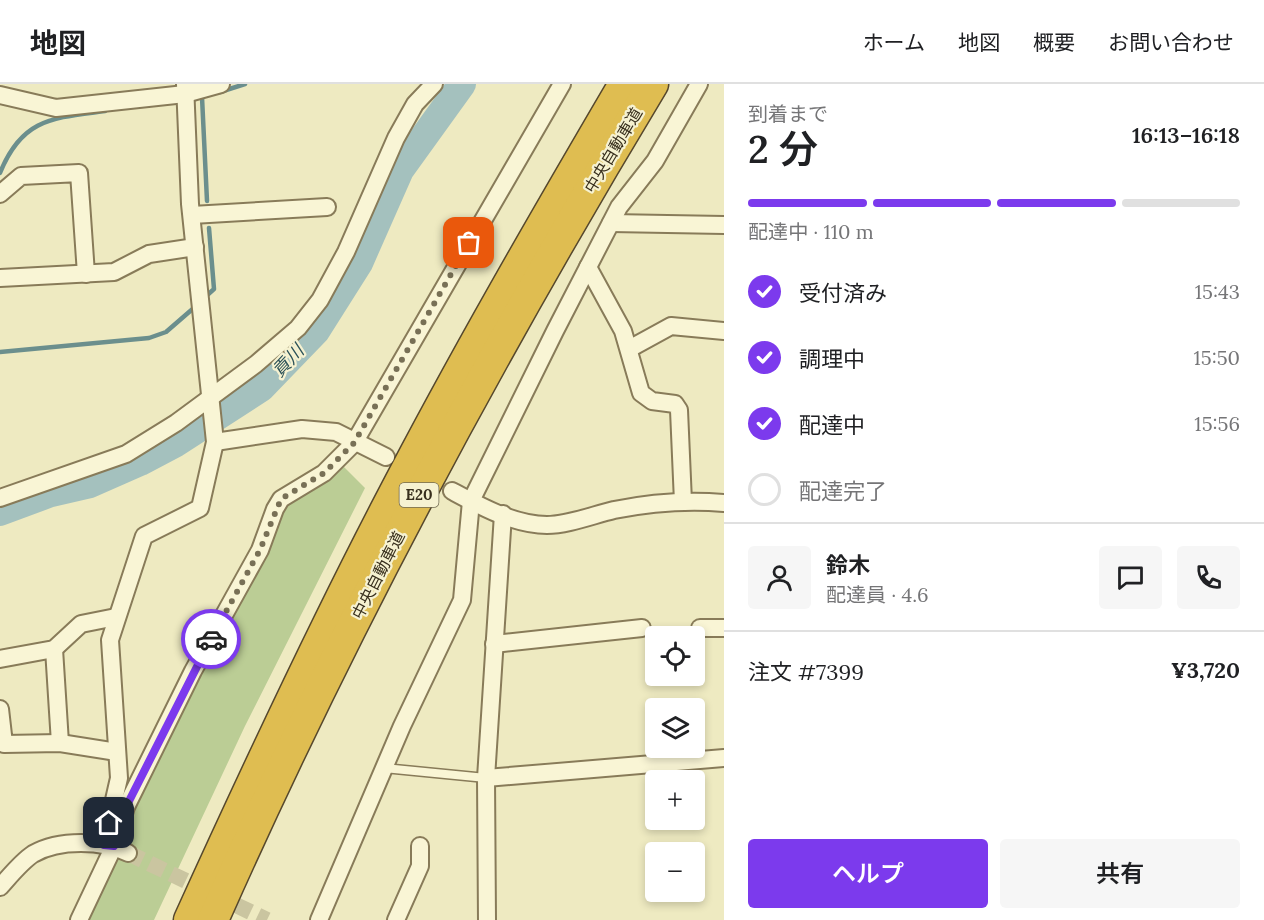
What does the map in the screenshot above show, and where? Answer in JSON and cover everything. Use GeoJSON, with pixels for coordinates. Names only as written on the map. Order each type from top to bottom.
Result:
{"type":"FeatureCollection","features":[{"type":"Feature","properties":{"kind":"highway","name":"中央自動車道"},"geometry":{"type":"LineString","coordinates":[[189,920],[258,767],[390,501],[462,366],[624,84]]}},
{"type":"Feature","properties":{"kind":"highway","name":"中央自動車道"},"geometry":{"type":"LineString","coordinates":[[213,920],[276,777],[409,514],[573,216],[653,84]]}},
{"type":"Feature","properties":{"kind":"street"},"geometry":{"type":"LineString","coordinates":[[0,95],[56,108],[186,96],[221,84]]}},
{"type":"Feature","properties":{"kind":"street"},"geometry":{"type":"LineString","coordinates":[[0,498],[126,454],[209,400],[298,328],[320,300],[346,252],[396,138],[415,104],[434,84]]}},
{"type":"Feature","properties":{"kind":"street"},"geometry":{"type":"LineString","coordinates":[[79,920],[115,848],[126,807],[193,671],[260,550],[275,509],[281,499],[324,473],[355,440],[562,84]]}},
{"type":"Feature","properties":{"kind":"street"},"geometry":{"type":"LineString","coordinates":[[319,920],[384,768],[462,600],[471,501],[619,207],[655,161],[699,84]]}},
{"type":"Feature","properties":{"kind":"street"},"geometry":{"type":"LineString","coordinates":[[115,848],[119,778],[110,640],[144,536],[200,508],[215,442],[192,215],[186,96]]}},
{"type":"Feature","properties":{"kind":"street"},"geometry":{"type":"LineString","coordinates":[[0,194],[21,176],[79,173],[86,274]]}},
{"type":"Feature","properties":{"kind":"street"},"geometry":{"type":"LineString","coordinates":[[192,215],[327,207]]}},
{"type":"Feature","properties":{"kind":"street"},"geometry":{"type":"LineString","coordinates":[[611,223],[724,225]]}},
{"type":"Feature","properties":{"kind":"street"},"geometry":{"type":"LineString","coordinates":[[0,278],[114,272],[149,254],[195,247]]}},
{"type":"Feature","properties":{"kind":"street"},"geometry":{"type":"LineString","coordinates":[[588,267],[623,331],[641,393],[652,401],[675,404],[679,410],[683,502]]}},
{"type":"Feature","properties":{"kind":"street"},"geometry":{"type":"LineString","coordinates":[[628,349],[671,326],[724,331]]}},
{"type":"Feature","properties":{"kind":"street"},"geometry":{"type":"LineString","coordinates":[[215,442],[302,429],[336,432],[386,457]]}},
{"type":"Feature","properties":{"kind":"street"},"geometry":{"type":"LineString","coordinates":[[452,491],[524,522],[548,525],[632,507],[683,502],[724,503]]}},
{"type":"Feature","properties":{"kind":"street"},"geometry":{"type":"LineString","coordinates":[[487,920],[486,778],[503,514]]}},
{"type":"Feature","properties":{"kind":"street"},"geometry":{"type":"LineString","coordinates":[[0,659],[54,649],[81,624],[116,617]]}},
{"type":"Feature","properties":{"kind":"street"},"geometry":{"type":"LineString","coordinates":[[494,644],[642,628]]}},
{"type":"Feature","properties":{"kind":"street"},"geometry":{"type":"LineString","coordinates":[[705,628],[724,628]]}},
{"type":"Feature","properties":{"kind":"street"},"geometry":{"type":"LineString","coordinates":[[54,649],[60,743]]}},
{"type":"Feature","properties":{"kind":"street"},"geometry":{"type":"LineString","coordinates":[[0,709],[4,744],[60,743],[117,752]]}},
{"type":"Feature","properties":{"kind":"street"},"geometry":{"type":"LineString","coordinates":[[486,778],[724,758]]}},
{"type":"Feature","properties":{"kind":"street"},"geometry":{"type":"LineString","coordinates":[[2,882],[33,854],[47,849],[86,843],[115,848]]}},
{"type":"Feature","properties":{"kind":"street"},"geometry":{"type":"LineString","coordinates":[[396,920],[420,866],[420,846]]}},
{"type":"Feature","properties":{"kind":"lane"},"geometry":{"type":"LineString","coordinates":[[384,768],[486,778]]}},
{"type":"Feature","properties":{"kind":"green space"},"geometry":{"type":"Polygon","coordinates":[[[344,467],[365,488],[245,726],[154,920],[86,920],[138,797],[276,522],[288,503],[344,467]]]}},
{"type":"Feature","properties":{"kind":"waterway"},"geometry":{"type":"LineString","coordinates":[[220,92],[245,84]]}},
{"type":"Feature","properties":{"kind":"waterway","name":"貢川"},"geometry":{"type":"LineString","coordinates":[[0,512],[51,493],[90,484],[140,462],[176,443],[261,388],[316,331],[359,263],[400,170],[462,84]]}},
{"type":"Feature","properties":{"kind":"waterway"},"geometry":{"type":"LineString","coordinates":[[202,97],[207,201]]}},
{"type":"Feature","properties":{"kind":"waterway"},"geometry":{"type":"LineString","coordinates":[[0,173],[18,141],[29,131],[55,119],[105,111]]}},
{"type":"Feature","properties":{"kind":"waterway"},"geometry":{"type":"LineString","coordinates":[[204,298],[214,289],[209,228]]}},
{"type":"Feature","properties":{"kind":"waterway"},"geometry":{"type":"LineString","coordinates":[[0,352],[149,338],[166,332],[196,306]]}},
{"type":"Feature","properties":{"kind":"tunnel"},"geometry":{"type":"LineString","coordinates":[[128,853],[267,920]]}},
{"type":"Feature","properties":{"kind":"way so far"},"geometry":{"type":"LineString","coordinates":[[211,639],[260,550],[281,499],[324,473],[354,443],[469,243]]}},
{"type":"Feature","properties":{"kind":"route"},"geometry":{"type":"LineString","coordinates":[[109,823],[104,845],[114,846],[126,807],[211,639]]}}]}
